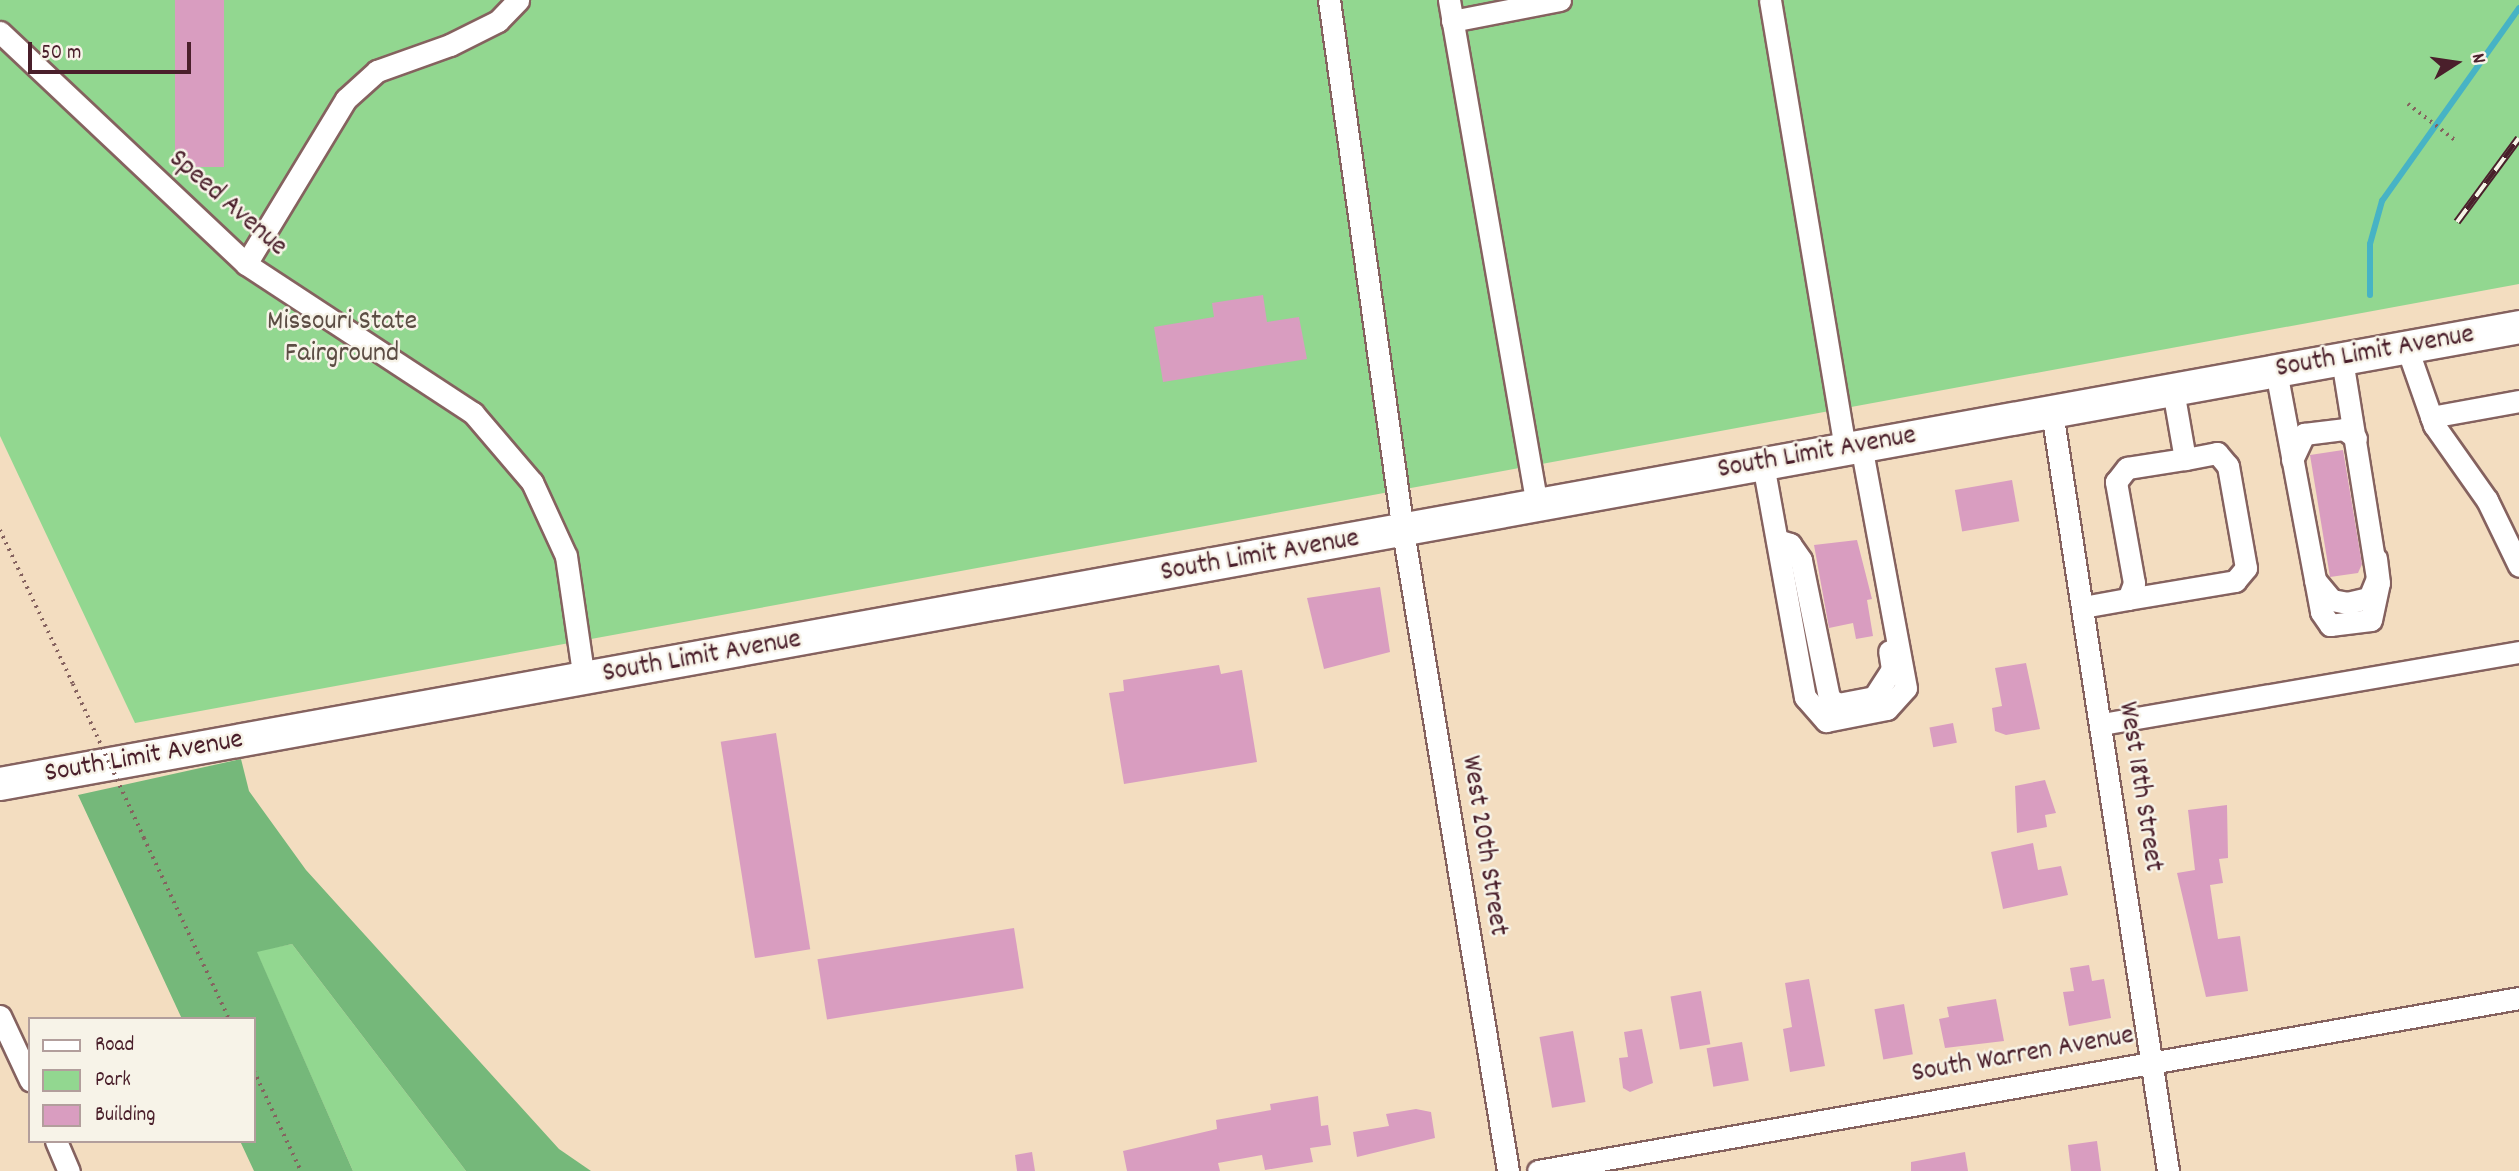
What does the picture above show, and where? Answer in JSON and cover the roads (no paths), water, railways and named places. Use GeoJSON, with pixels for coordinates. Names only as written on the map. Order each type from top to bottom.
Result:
{"type":"FeatureCollection","features":[{"type":"Feature","properties":{"kind":"highway","name":"South Limit Avenue"},"geometry":{"type":"LineString","coordinates":[[0,784],[2519,327]]}},
{"type":"Feature","properties":{"kind":"street"},"geometry":{"type":"LineString","coordinates":[[246,264],[346,99],[377,71],[450,45],[498,21],[518,0]]}},
{"type":"Feature","properties":{"kind":"street","name":"West 20th Street"},"geometry":{"type":"LineString","coordinates":[[1329,0],[1403,531],[1508,1171]]}},
{"type":"Feature","properties":{"kind":"street"},"geometry":{"type":"LineString","coordinates":[[1537,505],[1450,10],[1560,0]]}},
{"type":"Feature","properties":{"kind":"street"},"geometry":{"type":"LineString","coordinates":[[1763,464],[1777,540],[1790,544],[1801,560],[1829,698],[1838,704],[1874,697],[1892,669],[1770,0]]}},
{"type":"Feature","properties":{"kind":"street","name":"Speed Avenue"},"geometry":{"type":"LineString","coordinates":[[0,32],[246,264],[473,413],[532,482],[566,556],[584,680]]}},
{"type":"Feature","properties":{"kind":"street"},"geometry":{"type":"LineString","coordinates":[[2407,348],[2431,417],[2512,536],[2519,566]]}},
{"type":"Feature","properties":{"kind":"street"},"geometry":{"type":"LineString","coordinates":[[2276,371],[2315,580],[2332,600],[2369,598],[2376,558],[2342,359]]}},
{"type":"Feature","properties":{"kind":"street"},"geometry":{"type":"LineString","coordinates":[[2173,390],[2185,459]]}},
{"type":"Feature","properties":{"kind":"street"},"geometry":{"type":"LineString","coordinates":[[2431,417],[2519,401]]}},
{"type":"Feature","properties":{"kind":"street","name":"West 18th Street"},"geometry":{"type":"LineString","coordinates":[[2052,412],[2102,724],[2168,1171]]}},
{"type":"Feature","properties":{"kind":"street"},"geometry":{"type":"LineString","coordinates":[[2292,460],[2304,434],[2344,429],[2356,438]]}},
{"type":"Feature","properties":{"kind":"street"},"geometry":{"type":"LineString","coordinates":[[2083,607],[2235,581],[2246,568],[2228,466],[2217,453],[2127,468],[2116,482],[2134,583],[2128,599]]}},
{"type":"Feature","properties":{"kind":"street"},"geometry":{"type":"LineString","coordinates":[[2102,724],[2519,652]]}},
{"type":"Feature","properties":{"kind":"street","name":"South Warren Avenue"},"geometry":{"type":"LineString","coordinates":[[1538,1171],[2519,998]]}},
{"type":"Feature","properties":{"kind":"street"},"geometry":{"type":"LineString","coordinates":[[0,1016],[28,1076]]}},
{"type":"Feature","properties":{"kind":"street"},"geometry":{"type":"LineString","coordinates":[[57,1143],[69,1171]]}},
{"type":"Feature","properties":{"kind":"waterway"},"geometry":{"type":"LineString","coordinates":[[2370,295],[2370,244],[2382,201],[2519,8]]}},
{"type":"Feature","properties":{"kind":"railway"},"geometry":{"type":"LineString","coordinates":[[2457,222],[2519,138]]}},
{"type":"Feature","properties":{"kind":"park label","name":"Missouri State Fairground"},"geometry":{"type":"Point","coordinates":[342,339]}}]}
